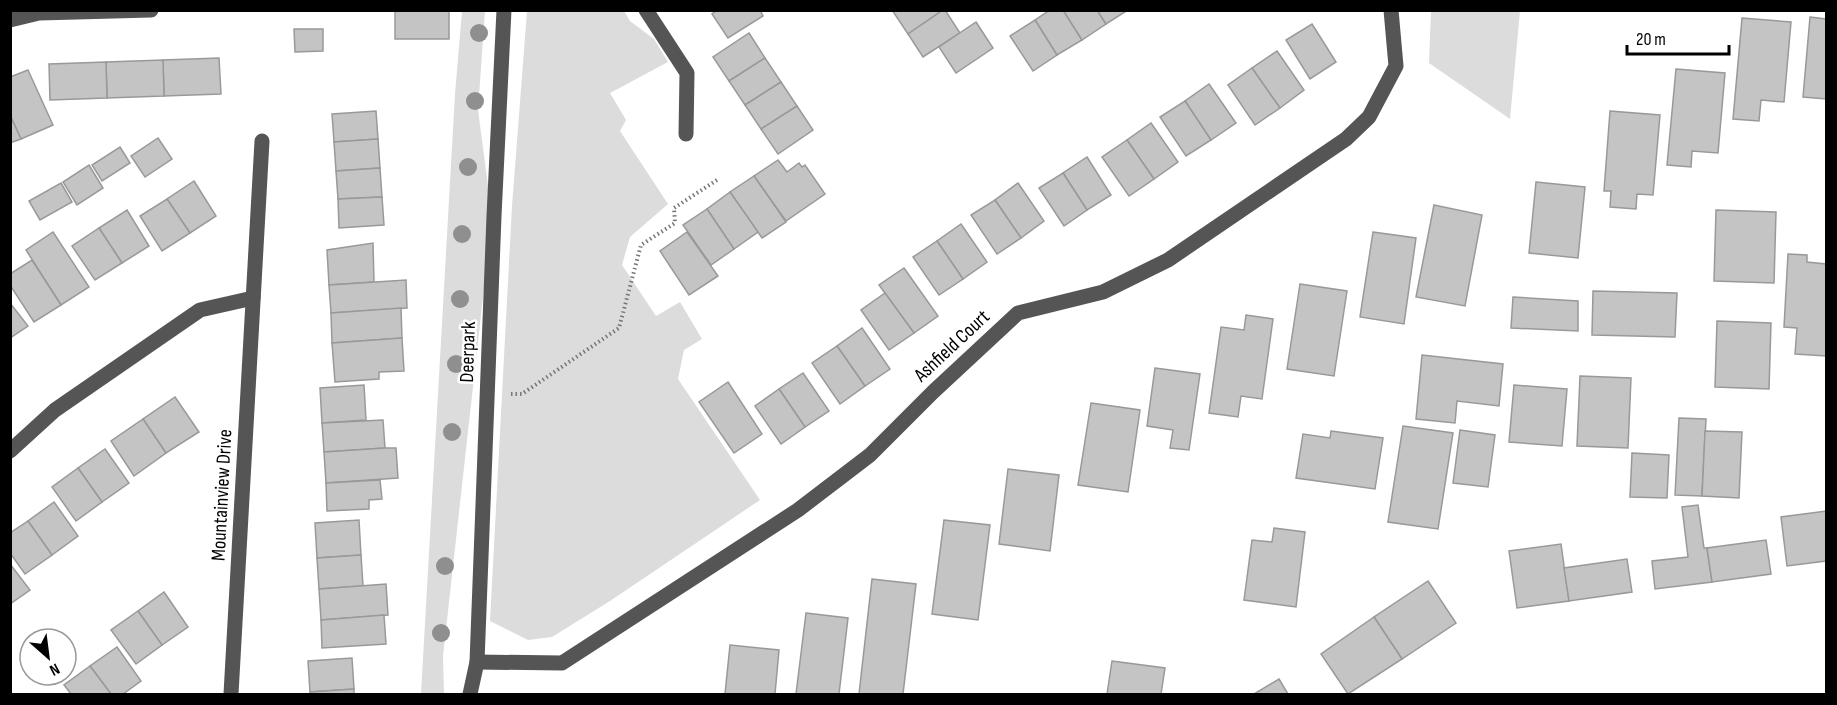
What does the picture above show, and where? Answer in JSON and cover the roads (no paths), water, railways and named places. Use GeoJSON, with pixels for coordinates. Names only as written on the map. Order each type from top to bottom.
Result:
{"type":"FeatureCollection","features":[{"type":"Feature","properties":{"kind":"street"},"geometry":{"type":"LineString","coordinates":[[10,20],[39,13],[151,10]]}},
{"type":"Feature","properties":{"kind":"street","name":"Deerpark"},"geometry":{"type":"LineString","coordinates":[[470,694],[477,662],[504,10]]}},
{"type":"Feature","properties":{"kind":"street"},"geometry":{"type":"LineString","coordinates":[[646,10],[687,74],[687,134]]}},
{"type":"Feature","properties":{"kind":"street","name":"Ashfield Court"},"geometry":{"type":"LineString","coordinates":[[477,662],[562,663],[806,504],[870,454],[1018,313],[1103,292],[1168,260],[1346,139],[1369,117],[1396,66],[1391,10]]}},
{"type":"Feature","properties":{"kind":"street","name":"Mountainview Drive"},"geometry":{"type":"LineString","coordinates":[[231,694],[262,141]]}},
{"type":"Feature","properties":{"kind":"street"},"geometry":{"type":"LineString","coordinates":[[10,451],[55,410],[200,310],[253,298]]}}]}
